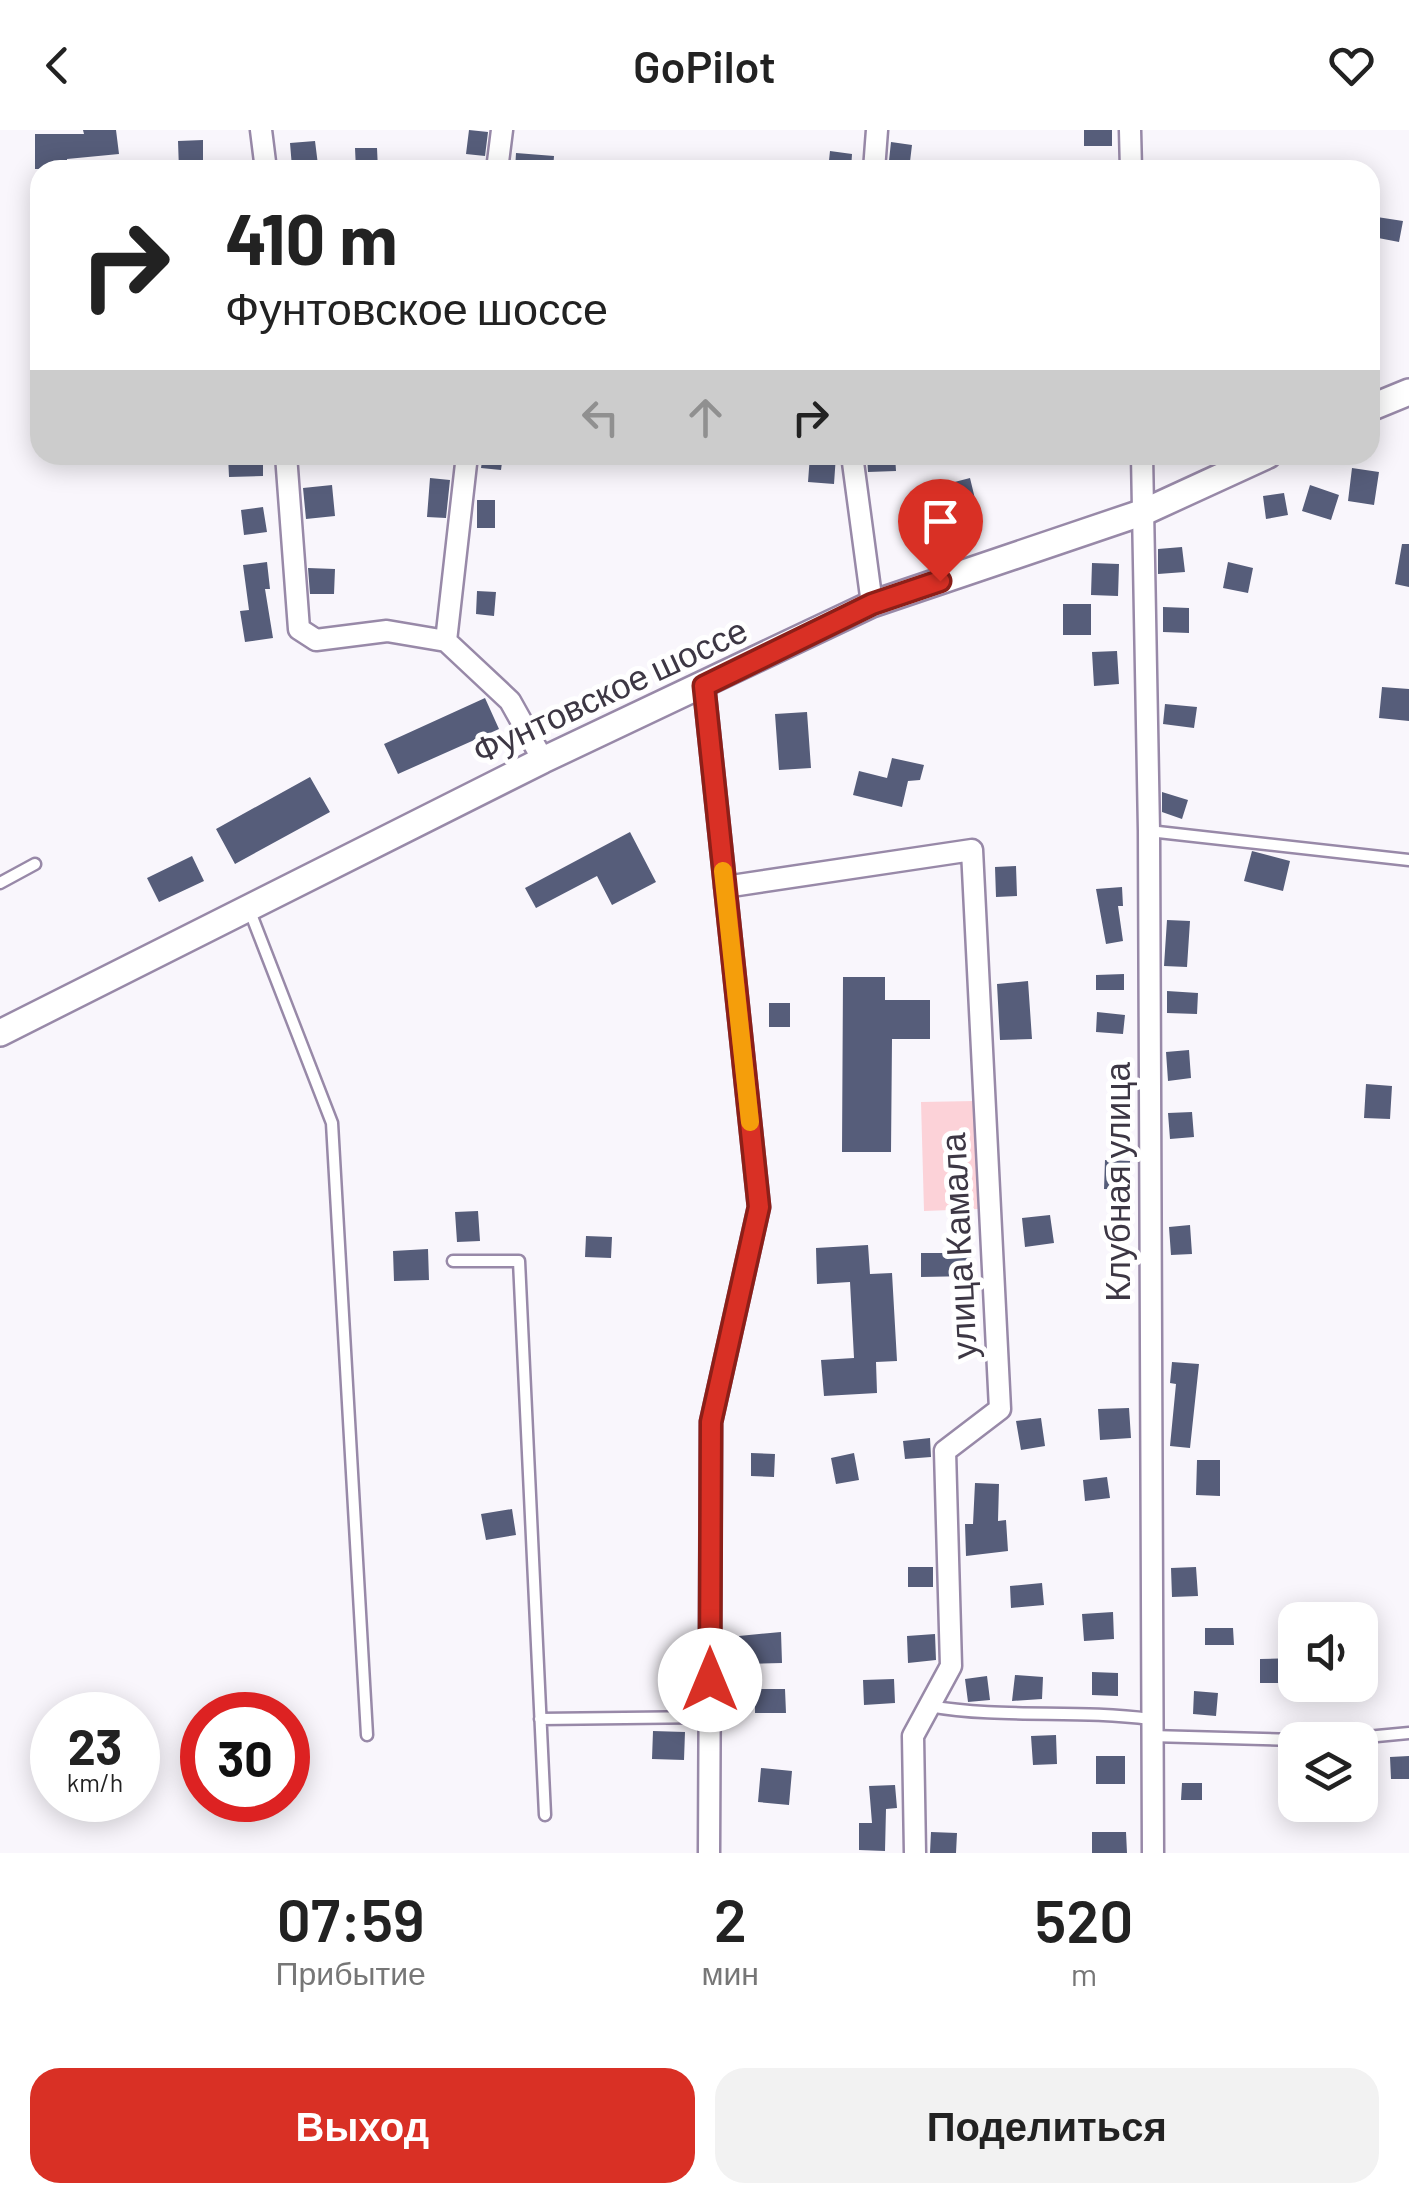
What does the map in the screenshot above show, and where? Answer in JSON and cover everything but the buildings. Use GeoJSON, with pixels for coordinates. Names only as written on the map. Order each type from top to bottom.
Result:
{"type":"FeatureCollection","features":[{"type":"Feature","properties":{"kind":"street"},"geometry":{"type":"LineString","coordinates":[[261,130],[265,160]]}},
{"type":"Feature","properties":{"kind":"street"},"geometry":{"type":"LineString","coordinates":[[499,160],[502,130]]}},
{"type":"Feature","properties":{"kind":"street"},"geometry":{"type":"LineString","coordinates":[[875,160],[878,130]]}},
{"type":"Feature","properties":{"kind":"street"},"geometry":{"type":"LineString","coordinates":[[1130,130],[1131,160]]}},
{"type":"Feature","properties":{"kind":"street"},"geometry":{"type":"LineString","coordinates":[[1380,404],[1409,392],[1409,374]]}},
{"type":"Feature","properties":{"kind":"street"},"geometry":{"type":"LineString","coordinates":[[287,465],[298,629],[316,640],[387,632],[446,641],[510,701],[543,760]]}},
{"type":"Feature","properties":{"kind":"street"},"geometry":{"type":"LineString","coordinates":[[446,641],[465,465]]}},
{"type":"Feature","properties":{"kind":"street"},"geometry":{"type":"LineString","coordinates":[[853,465],[872,604]]}},
{"type":"Feature","properties":{"kind":"street","name":"Клубная улица"},"geometry":{"type":"LineString","coordinates":[[1142,465],[1149,831],[1153,1853]]}},
{"type":"Feature","properties":{"kind":"street","name":"Фунтовское шоссе"},"geometry":{"type":"LineString","coordinates":[[0,1032],[543,760],[872,604],[1144,512],[1246,465]]}},
{"type":"Feature","properties":{"kind":"street"},"geometry":{"type":"LineString","coordinates":[[704,686],[759,1207],[711,1422],[709,1853]]}},
{"type":"Feature","properties":{"kind":"street","name":"улица Камала"},"geometry":{"type":"LineString","coordinates":[[725,887],[972,850],[1000,1409],[945,1451],[952,1666],[913,1736],[915,1853]]}},
{"type":"Feature","properties":{"kind":"lane"},"geometry":{"type":"LineString","coordinates":[[1149,831],[1409,860]]}},
{"type":"Feature","properties":{"kind":"lane"},"geometry":{"type":"LineString","coordinates":[[0,883],[35,864]]}},
{"type":"Feature","properties":{"kind":"lane"},"geometry":{"type":"LineString","coordinates":[[248,908],[332,1123],[367,1735]]}},
{"type":"Feature","properties":{"kind":"lane"},"geometry":{"type":"LineString","coordinates":[[453,1262],[519,1261],[545,1815]]}},
{"type":"Feature","properties":{"kind":"lane"},"geometry":{"type":"LineString","coordinates":[[930,1706],[963,1712],[1109,1713],[1150,1727],[1278,1738]]}},
{"type":"Feature","properties":{"kind":"lane"},"geometry":{"type":"LineString","coordinates":[[540,1719],[710,1717]]}},
{"type":"Feature","properties":{"kind":"lane"},"geometry":{"type":"LineString","coordinates":[[1378,1736],[1409,1733]]}},
{"type":"Feature","properties":{"kind":"shaded area"},"geometry":{"type":"Polygon","coordinates":[[[975,1101],[978,1209],[924,1211],[921,1102],[975,1101]]]}},
{"type":"Feature","properties":{"kind":"slow traffic"},"geometry":{"type":"LineString","coordinates":[[723,871],[750,1122]]}},
{"type":"Feature","properties":{"kind":"route"},"geometry":{"type":"LineString","coordinates":[[710,1680],[711,1422],[759,1207],[704,686],[872,604],[940,581]]}}]}
